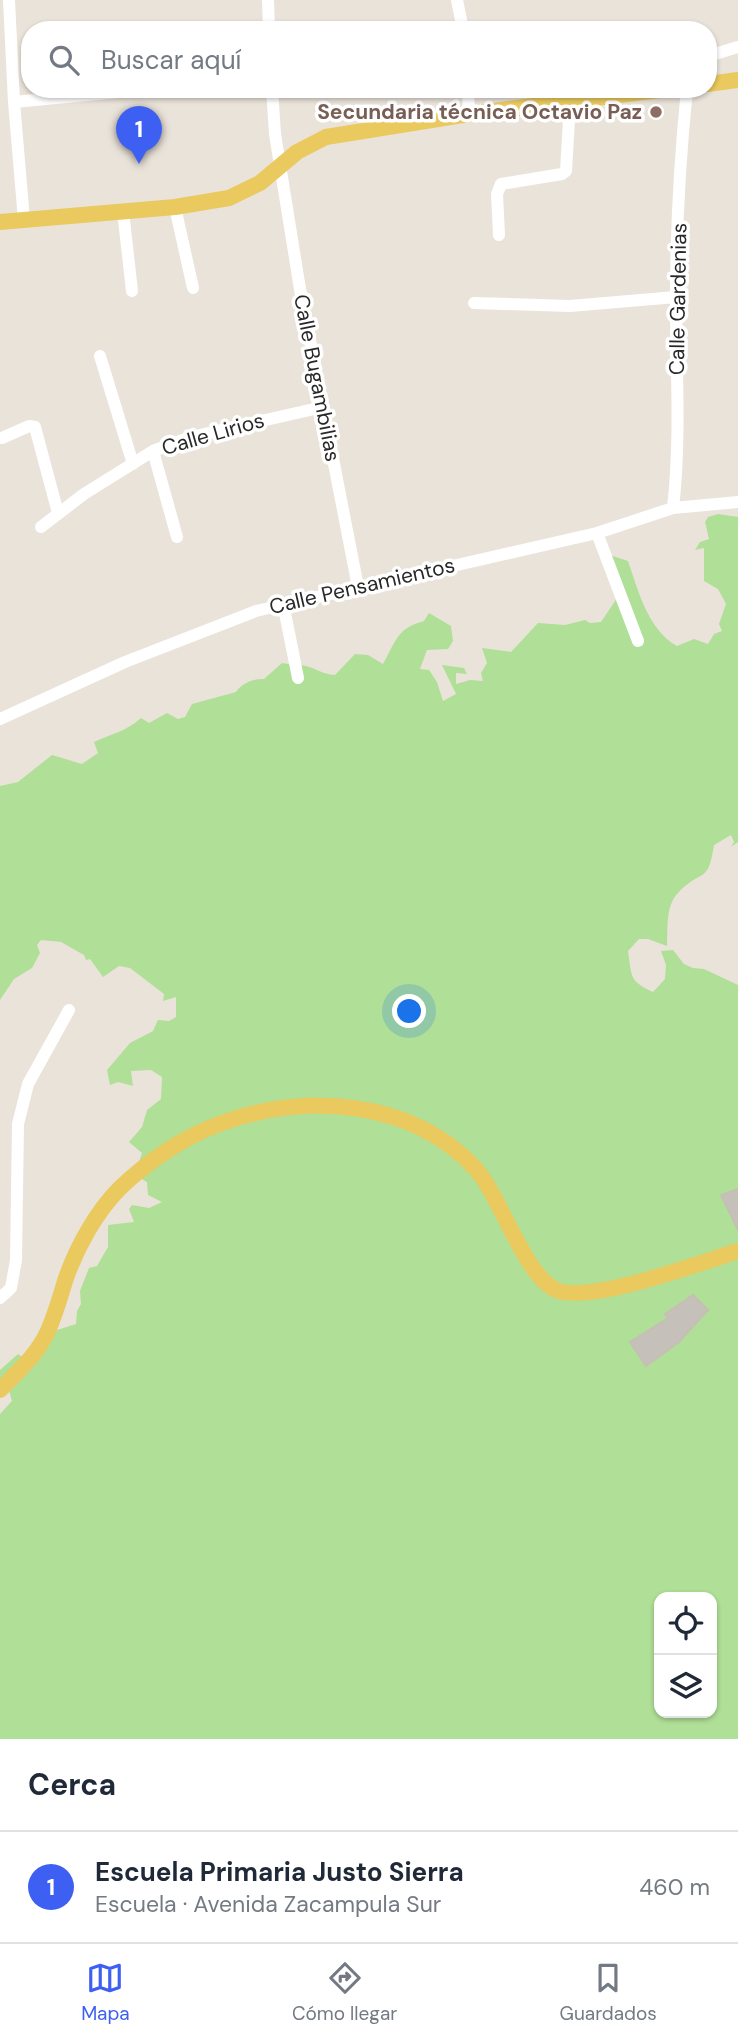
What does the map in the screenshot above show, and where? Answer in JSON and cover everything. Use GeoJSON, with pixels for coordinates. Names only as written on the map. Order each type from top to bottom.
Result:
{"type":"FeatureCollection","features":[{"type":"Feature","properties":{"kind":"main road"},"geometry":{"type":"LineString","coordinates":[[717,83],[738,80]]}},
{"type":"Feature","properties":{"kind":"main road"},"geometry":{"type":"LineString","coordinates":[[0,222],[175,207],[241,194],[304,148],[326,137],[469,114],[600,98]]}},
{"type":"Feature","properties":{"kind":"main road"},"geometry":{"type":"LineString","coordinates":[[0,1390],[40,1346],[54,1317],[79,1247],[119,1189],[149,1164],[201,1132],[239,1117],[276,1110],[329,1106],[368,1110],[404,1121],[437,1138],[474,1167],[492,1192],[541,1280],[559,1291],[582,1293],[612,1288],[738,1251]]}},
{"type":"Feature","properties":{"kind":"street"},"geometry":{"type":"LineString","coordinates":[[9,0],[24,220]]}},
{"type":"Feature","properties":{"kind":"street"},"geometry":{"type":"LineString","coordinates":[[268,0],[269,21]]}},
{"type":"Feature","properties":{"kind":"street"},"geometry":{"type":"LineString","coordinates":[[457,0],[461,21]]}},
{"type":"Feature","properties":{"kind":"street"},"geometry":{"type":"LineString","coordinates":[[717,53],[738,47]]}},
{"type":"Feature","properties":{"kind":"street"},"geometry":{"type":"LineString","coordinates":[[14,102],[56,98]]}},
{"type":"Feature","properties":{"kind":"street","name":"Calle Bugambilias"},"geometry":{"type":"LineString","coordinates":[[273,98],[280,167],[300,289],[358,587]]}},
{"type":"Feature","properties":{"kind":"street"},"geometry":{"type":"LineString","coordinates":[[468,98],[469,114]]}},
{"type":"Feature","properties":{"kind":"street","name":"Calle Gardenias"},"geometry":{"type":"LineString","coordinates":[[673,508],[677,465],[676,297],[686,98]]}},
{"type":"Feature","properties":{"kind":"street"},"geometry":{"type":"LineString","coordinates":[[499,234],[497,194],[501,184],[562,174],[566,171],[570,102]]}},
{"type":"Feature","properties":{"kind":"street"},"geometry":{"type":"LineString","coordinates":[[175,207],[193,288]]}},
{"type":"Feature","properties":{"kind":"street"},"geometry":{"type":"LineString","coordinates":[[123,211],[132,291]]}},
{"type":"Feature","properties":{"kind":"street"},"geometry":{"type":"LineString","coordinates":[[474,303],[570,306],[676,297]]}},
{"type":"Feature","properties":{"kind":"street"},"geometry":{"type":"LineString","coordinates":[[100,356],[133,464]]}},
{"type":"Feature","properties":{"kind":"street","name":"Calle Lirios"},"geometry":{"type":"LineString","coordinates":[[41,527],[153,451],[191,437],[323,407]]}},
{"type":"Feature","properties":{"kind":"street"},"geometry":{"type":"LineString","coordinates":[[2,438],[35,426],[58,513]]}},
{"type":"Feature","properties":{"kind":"street"},"geometry":{"type":"LineString","coordinates":[[153,451],[177,537]]}},
{"type":"Feature","properties":{"kind":"street","name":"Calle Pensamientos"},"geometry":{"type":"LineString","coordinates":[[0,719],[125,662],[283,603],[597,533],[673,508],[738,502]]}},
{"type":"Feature","properties":{"kind":"street"},"geometry":{"type":"LineString","coordinates":[[597,533],[638,641]]}},
{"type":"Feature","properties":{"kind":"street"},"geometry":{"type":"LineString","coordinates":[[283,603],[298,678]]}},
{"type":"Feature","properties":{"kind":"street"},"geometry":{"type":"LineString","coordinates":[[0,1298],[11,1288],[16,1260],[18,1124],[28,1084],[68,1010]]}},
{"type":"Feature","properties":{"kind":"green space"},"geometry":{"type":"Polygon","coordinates":[[[718,514],[738,517],[738,842],[731,847],[734,842],[731,835],[714,845],[706,871],[675,897],[668,917],[667,946],[648,939],[639,939],[628,951],[633,977],[640,985],[653,992],[665,979],[666,965],[661,951],[673,950],[684,964],[704,969],[738,985],[738,1739],[0,1739],[0,1414],[12,1401],[8,1387],[0,1386],[0,1370],[18,1354],[26,1360],[57,1330],[76,1324],[77,1311],[81,1304],[80,1291],[89,1268],[97,1266],[108,1247],[108,1225],[134,1222],[129,1209],[132,1205],[149,1208],[162,1202],[148,1195],[147,1182],[137,1168],[142,1153],[129,1142],[142,1127],[147,1110],[161,1099],[162,1077],[151,1070],[131,1071],[133,1086],[118,1082],[110,1085],[107,1070],[130,1043],[153,1031],[158,1020],[169,1021],[176,1017],[176,997],[163,1001],[164,994],[130,968],[119,966],[103,977],[84,955],[61,942],[41,940],[37,945],[40,953],[32,968],[14,979],[0,1000],[0,786],[18,782],[52,755],[82,764],[98,753],[94,742],[141,718],[149,723],[167,713],[178,719],[185,717],[192,704],[236,692],[248,682],[264,679],[282,663],[303,665],[335,675],[355,654],[368,655],[383,664],[403,632],[408,627],[424,621],[429,613],[451,626],[453,641],[448,649],[427,650],[420,669],[429,670],[437,682],[443,701],[456,694],[442,665],[464,668],[467,674],[456,673],[456,684],[470,680],[483,681],[481,673],[487,663],[482,648],[511,652],[538,623],[565,625],[585,620],[590,623],[601,622],[617,598],[610,555],[628,561],[651,620],[667,639],[677,646],[694,639],[708,644],[714,634],[722,631],[719,624],[726,604],[718,589],[704,581],[704,548],[695,550],[700,542],[709,539],[705,522],[708,517],[718,514]]]}},
{"type":"Feature","properties":{"kind":"building"},"geometry":{"type":"Polygon","coordinates":[[[738,1189],[738,1230],[721,1195],[738,1189]]]}},
{"type":"Feature","properties":{"kind":"building"},"geometry":{"type":"Polygon","coordinates":[[[693,1295],[708,1310],[679,1342],[646,1366],[630,1342],[668,1318],[665,1314],[693,1295]]]}},
{"type":"Feature","properties":{"kind":"place","name":"Secundaria técnica Octavio Paz"},"geometry":{"type":"Point","coordinates":[656,112]}},
{"type":"Feature","properties":{"kind":"place","name":"Escuela Primaria Justo Sierra"},"geometry":{"type":"Point","coordinates":[139,164]}}]}
